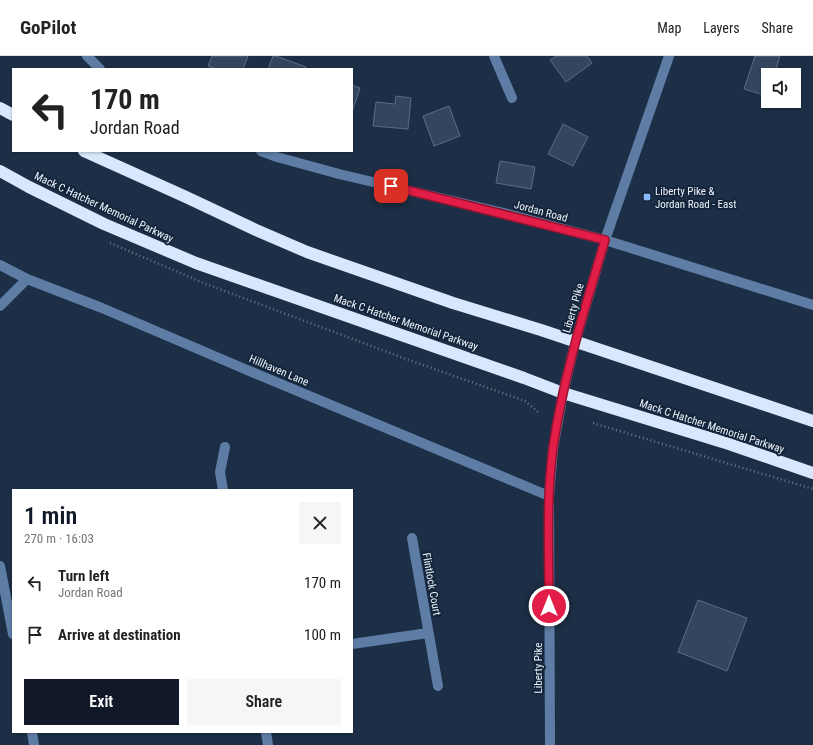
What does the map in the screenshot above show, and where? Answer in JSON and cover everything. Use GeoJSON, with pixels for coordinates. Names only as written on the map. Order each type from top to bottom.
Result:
{"type":"FeatureCollection","features":[{"type":"Feature","properties":{"kind":"highway"},"geometry":{"type":"LineString","coordinates":[[0,108],[12,114]]}},
{"type":"Feature","properties":{"kind":"highway"},"geometry":{"type":"LineString","coordinates":[[86,152],[307,252],[453,303],[813,421]]}},
{"type":"Feature","properties":{"kind":"highway","name":"Mack C Hatcher Memorial Parkway"},"geometry":{"type":"LineString","coordinates":[[0,171],[104,224],[196,263],[563,393],[729,444],[813,473]]}},
{"type":"Feature","properties":{"kind":"street"},"geometry":{"type":"LineString","coordinates":[[87,56],[99,68]]}},
{"type":"Feature","properties":{"kind":"street"},"geometry":{"type":"LineString","coordinates":[[494,56],[512,98]]}},
{"type":"Feature","properties":{"kind":"street","name":"Liberty Pike"},"geometry":{"type":"LineString","coordinates":[[550,745],[549,496],[553,449],[563,393],[575,343],[605,240],[669,56]]}},
{"type":"Feature","properties":{"kind":"street","name":"Jordan Road"},"geometry":{"type":"LineString","coordinates":[[264,152],[339,174],[504,213],[605,240],[813,305]]}},
{"type":"Feature","properties":{"kind":"street","name":"Hillhaven Lane"},"geometry":{"type":"LineString","coordinates":[[0,265],[27,279],[102,308],[549,496]]}},
{"type":"Feature","properties":{"kind":"street"},"geometry":{"type":"LineString","coordinates":[[0,306],[27,279]]}},
{"type":"Feature","properties":{"kind":"street"},"geometry":{"type":"LineString","coordinates":[[223,489],[220,472],[225,447]]}},
{"type":"Feature","properties":{"kind":"street","name":"Flintlock Court"},"geometry":{"type":"LineString","coordinates":[[412,538],[438,686]]}},
{"type":"Feature","properties":{"kind":"street"},"geometry":{"type":"LineString","coordinates":[[0,567],[12,629]]}},
{"type":"Feature","properties":{"kind":"street"},"geometry":{"type":"LineString","coordinates":[[353,644],[428,633]]}},
{"type":"Feature","properties":{"kind":"street"},"geometry":{"type":"LineString","coordinates":[[32,733],[34,745]]}},
{"type":"Feature","properties":{"kind":"street"},"geometry":{"type":"LineString","coordinates":[[266,733],[268,745]]}},
{"type":"Feature","properties":{"kind":"path"},"geometry":{"type":"LineString","coordinates":[[517,398],[525,400],[538,412]]}},
{"type":"Feature","properties":{"kind":"path"},"geometry":{"type":"LineString","coordinates":[[593,423],[813,489]]}},
{"type":"Feature","properties":{"kind":"building"},"geometry":{"type":"Polygon","coordinates":[[[212,56],[248,56],[243,68],[213,68],[208,66],[212,56]]]}},
{"type":"Feature","properties":{"kind":"building"},"geometry":{"type":"Polygon","coordinates":[[[273,56],[306,67],[306,68],[268,68],[273,56]]]}},
{"type":"Feature","properties":{"kind":"building"},"geometry":{"type":"Polygon","coordinates":[[[556,56],[587,56],[592,63],[566,82],[550,60],[556,56]]]}},
{"type":"Feature","properties":{"kind":"building"},"geometry":{"type":"Polygon","coordinates":[[[755,56],[780,56],[776,68],[761,68],[761,94],[744,89],[755,56]]]}},
{"type":"Feature","properties":{"kind":"building"},"geometry":{"type":"Polygon","coordinates":[[[353,85],[360,88],[353,109],[353,85]]]}},
{"type":"Feature","properties":{"kind":"building"},"geometry":{"type":"Polygon","coordinates":[[[396,96],[411,98],[408,129],[373,126],[376,102],[395,104],[396,96]]]}},
{"type":"Feature","properties":{"kind":"building"},"geometry":{"type":"Polygon","coordinates":[[[449,106],[460,136],[434,146],[423,116],[449,106]]]}},
{"type":"Feature","properties":{"kind":"building"},"geometry":{"type":"Polygon","coordinates":[[[563,124],[588,137],[573,166],[548,154],[563,124]]]}},
{"type":"Feature","properties":{"kind":"building"},"geometry":{"type":"Polygon","coordinates":[[[500,161],[535,167],[531,189],[496,183],[500,161]]]}},
{"type":"Feature","properties":{"kind":"building"},"geometry":{"type":"Polygon","coordinates":[[[698,600],[747,618],[727,671],[678,652],[698,600]]]}},
{"type":"Feature","properties":{"kind":"place","name":"Liberty Pike & Jordan Road - East"},"geometry":{"type":"Point","coordinates":[647,197]}},
{"type":"Feature","properties":{"kind":"route"},"geometry":{"type":"LineString","coordinates":[[391,186],[504,213],[605,240],[567,373],[553,449],[549,496],[549,606]]}}]}
